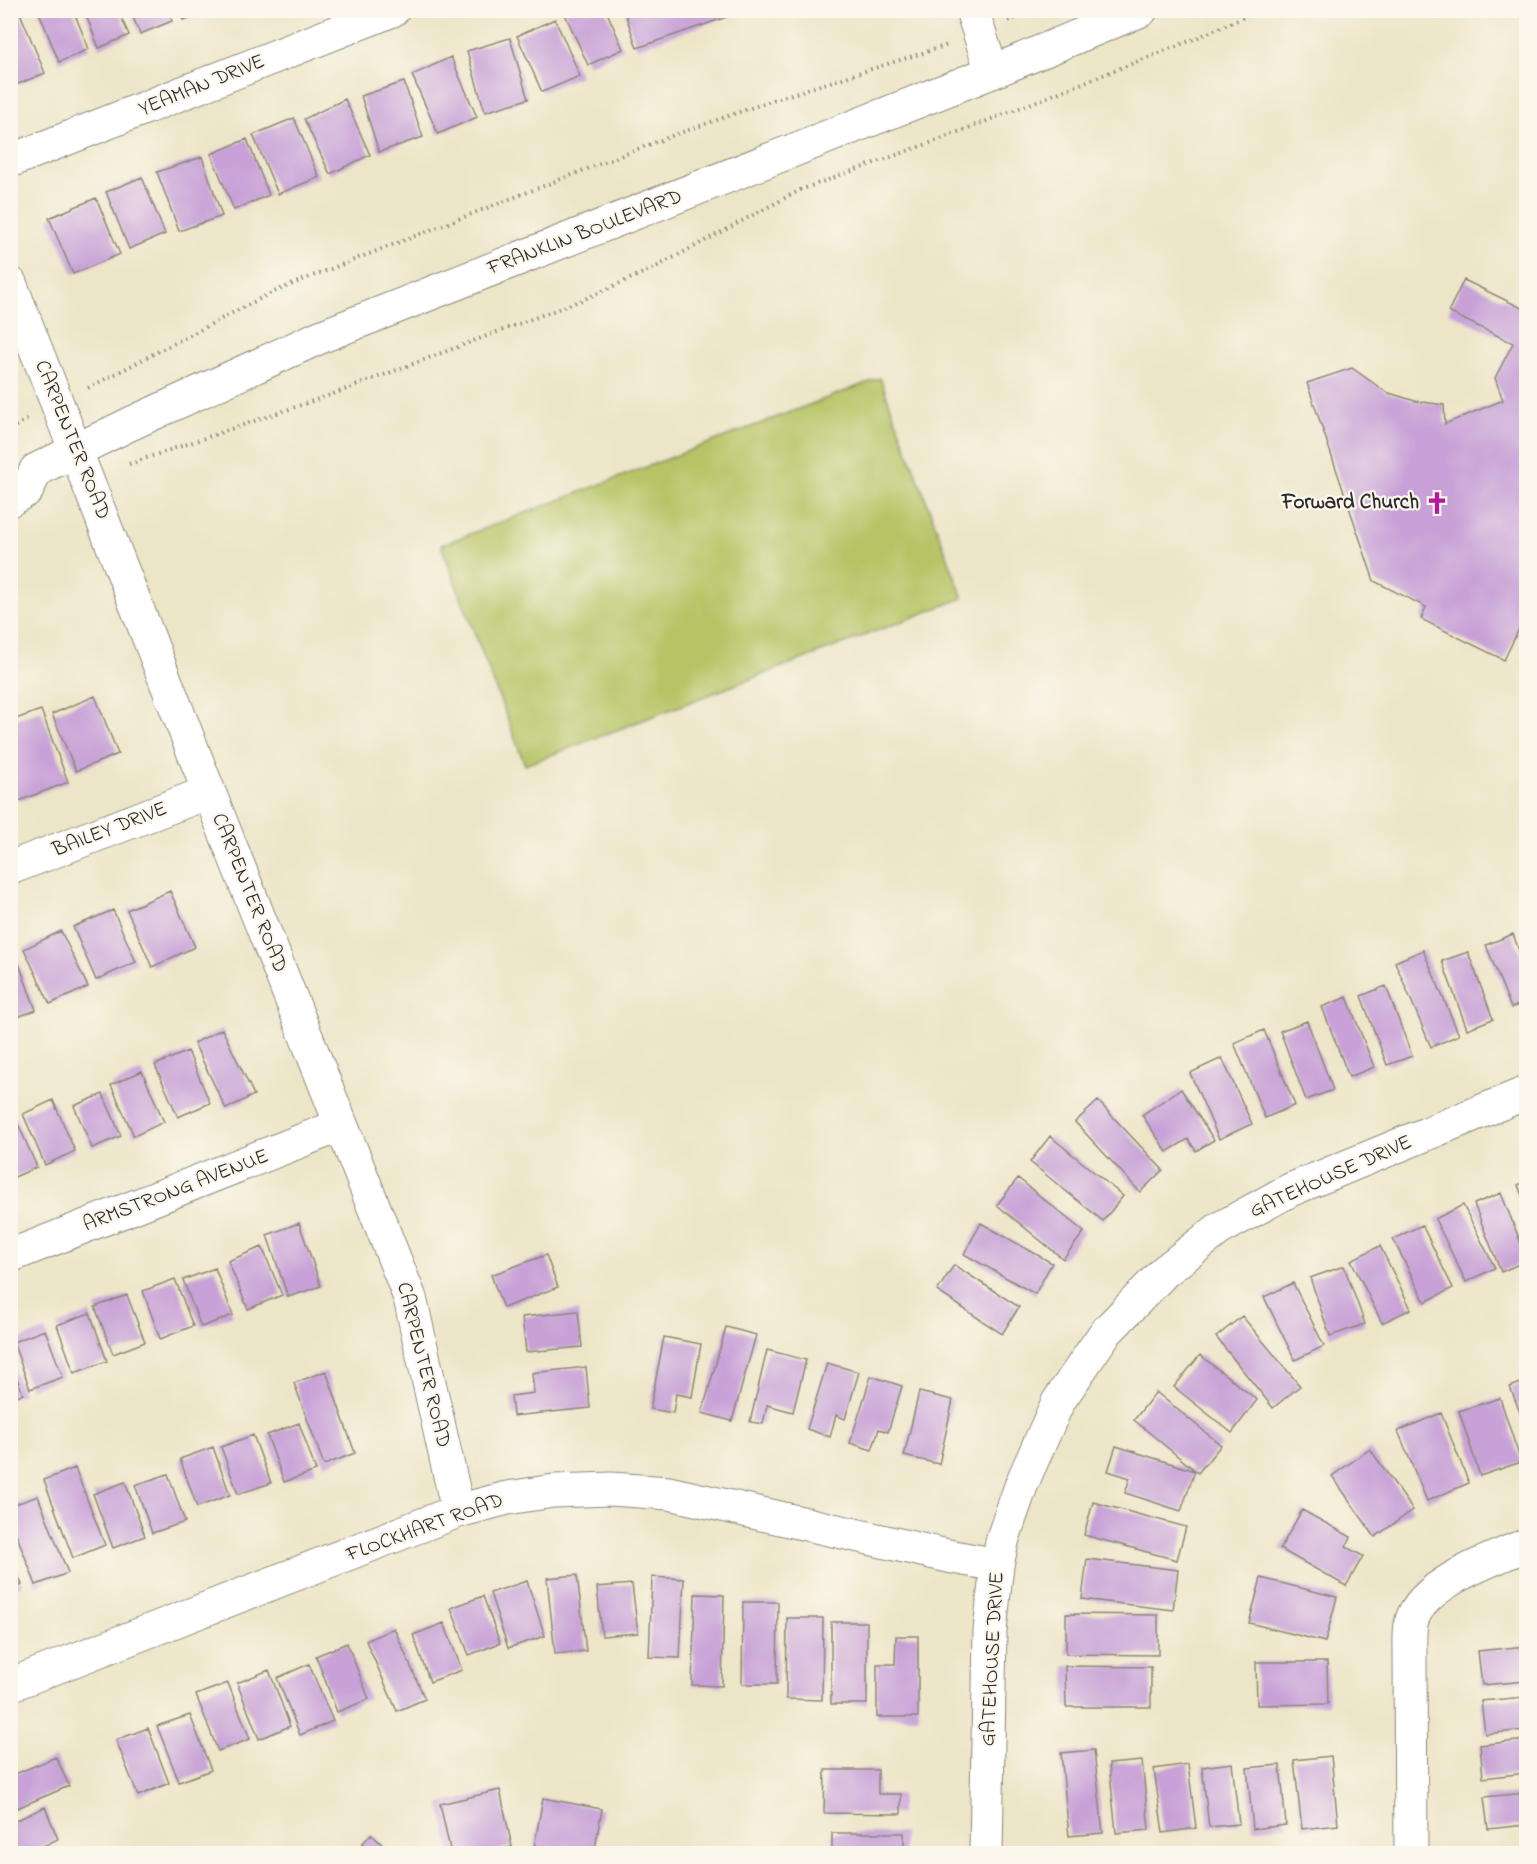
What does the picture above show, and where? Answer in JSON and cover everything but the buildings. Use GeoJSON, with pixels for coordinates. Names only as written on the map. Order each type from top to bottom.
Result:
{"type":"FeatureCollection","features":[{"type":"Feature","properties":{"kind":"street","name":"YEAMAN DRIVE"},"geometry":{"type":"LineString","coordinates":[[10,161],[393,10]]}},
{"type":"Feature","properties":{"kind":"street"},"geometry":{"type":"LineString","coordinates":[[972,10],[992,72]]}},
{"type":"Feature","properties":{"kind":"street","name":"FRANKLIN BOULEVARD"},"geometry":{"type":"LineString","coordinates":[[10,500],[27,490],[23,467],[76,450],[320,337],[1091,33],[1141,10]]}},
{"type":"Feature","properties":{"kind":"street","name":"CARPENTER ROAD"},"geometry":{"type":"LineString","coordinates":[[10,283],[410,1298],[458,1511]]}},
{"type":"Feature","properties":{"kind":"street","name":"BAILEY DRIVE"},"geometry":{"type":"LineString","coordinates":[[10,868],[209,792]]}},
{"type":"Feature","properties":{"kind":"street","name":"GATEHOUSE DRIVE"},"geometry":{"type":"LineString","coordinates":[[986,1854],[990,1631],[997,1565],[1003,1538],[1022,1483],[1058,1402],[1105,1333],[1164,1272],[1219,1229],[1290,1191],[1527,1093]]}},
{"type":"Feature","properties":{"kind":"street","name":"ARMSTRONG AVENUE"},"geometry":{"type":"LineString","coordinates":[[10,1256],[341,1125]]}},
{"type":"Feature","properties":{"kind":"street","name":"FLOCKHART ROAD"},"geometry":{"type":"LineString","coordinates":[[10,1684],[458,1511],[507,1498],[554,1491],[612,1489],[669,1493],[997,1565]]}},
{"type":"Feature","properties":{"kind":"street"},"geometry":{"type":"LineString","coordinates":[[1412,1854],[1410,1652],[1412,1619],[1428,1594],[1469,1570],[1527,1545]]}},
{"type":"Feature","properties":{"kind":"path"},"geometry":{"type":"LineString","coordinates":[[1005,22],[1036,10]]}},
{"type":"Feature","properties":{"kind":"path"},"geometry":{"type":"LineString","coordinates":[[128,464],[336,393],[598,293],[654,268],[800,190],[938,140],[1192,40],[1260,10]]}},
{"type":"Feature","properties":{"kind":"path"},"geometry":{"type":"LineString","coordinates":[[88,388],[269,294],[310,277],[669,137],[779,98],[951,44]]}},
{"type":"Feature","properties":{"kind":"path"},"geometry":{"type":"LineString","coordinates":[[10,429],[30,418]]}},
{"type":"Feature","properties":{"kind":"green space"},"geometry":{"type":"Polygon","coordinates":[[[880,378],[963,598],[525,765],[441,545],[880,378]]]}},
{"type":"Feature","properties":{"kind":"place","name":"Forward Church"},"geometry":{"type":"Point","coordinates":[1437,503]}}]}
